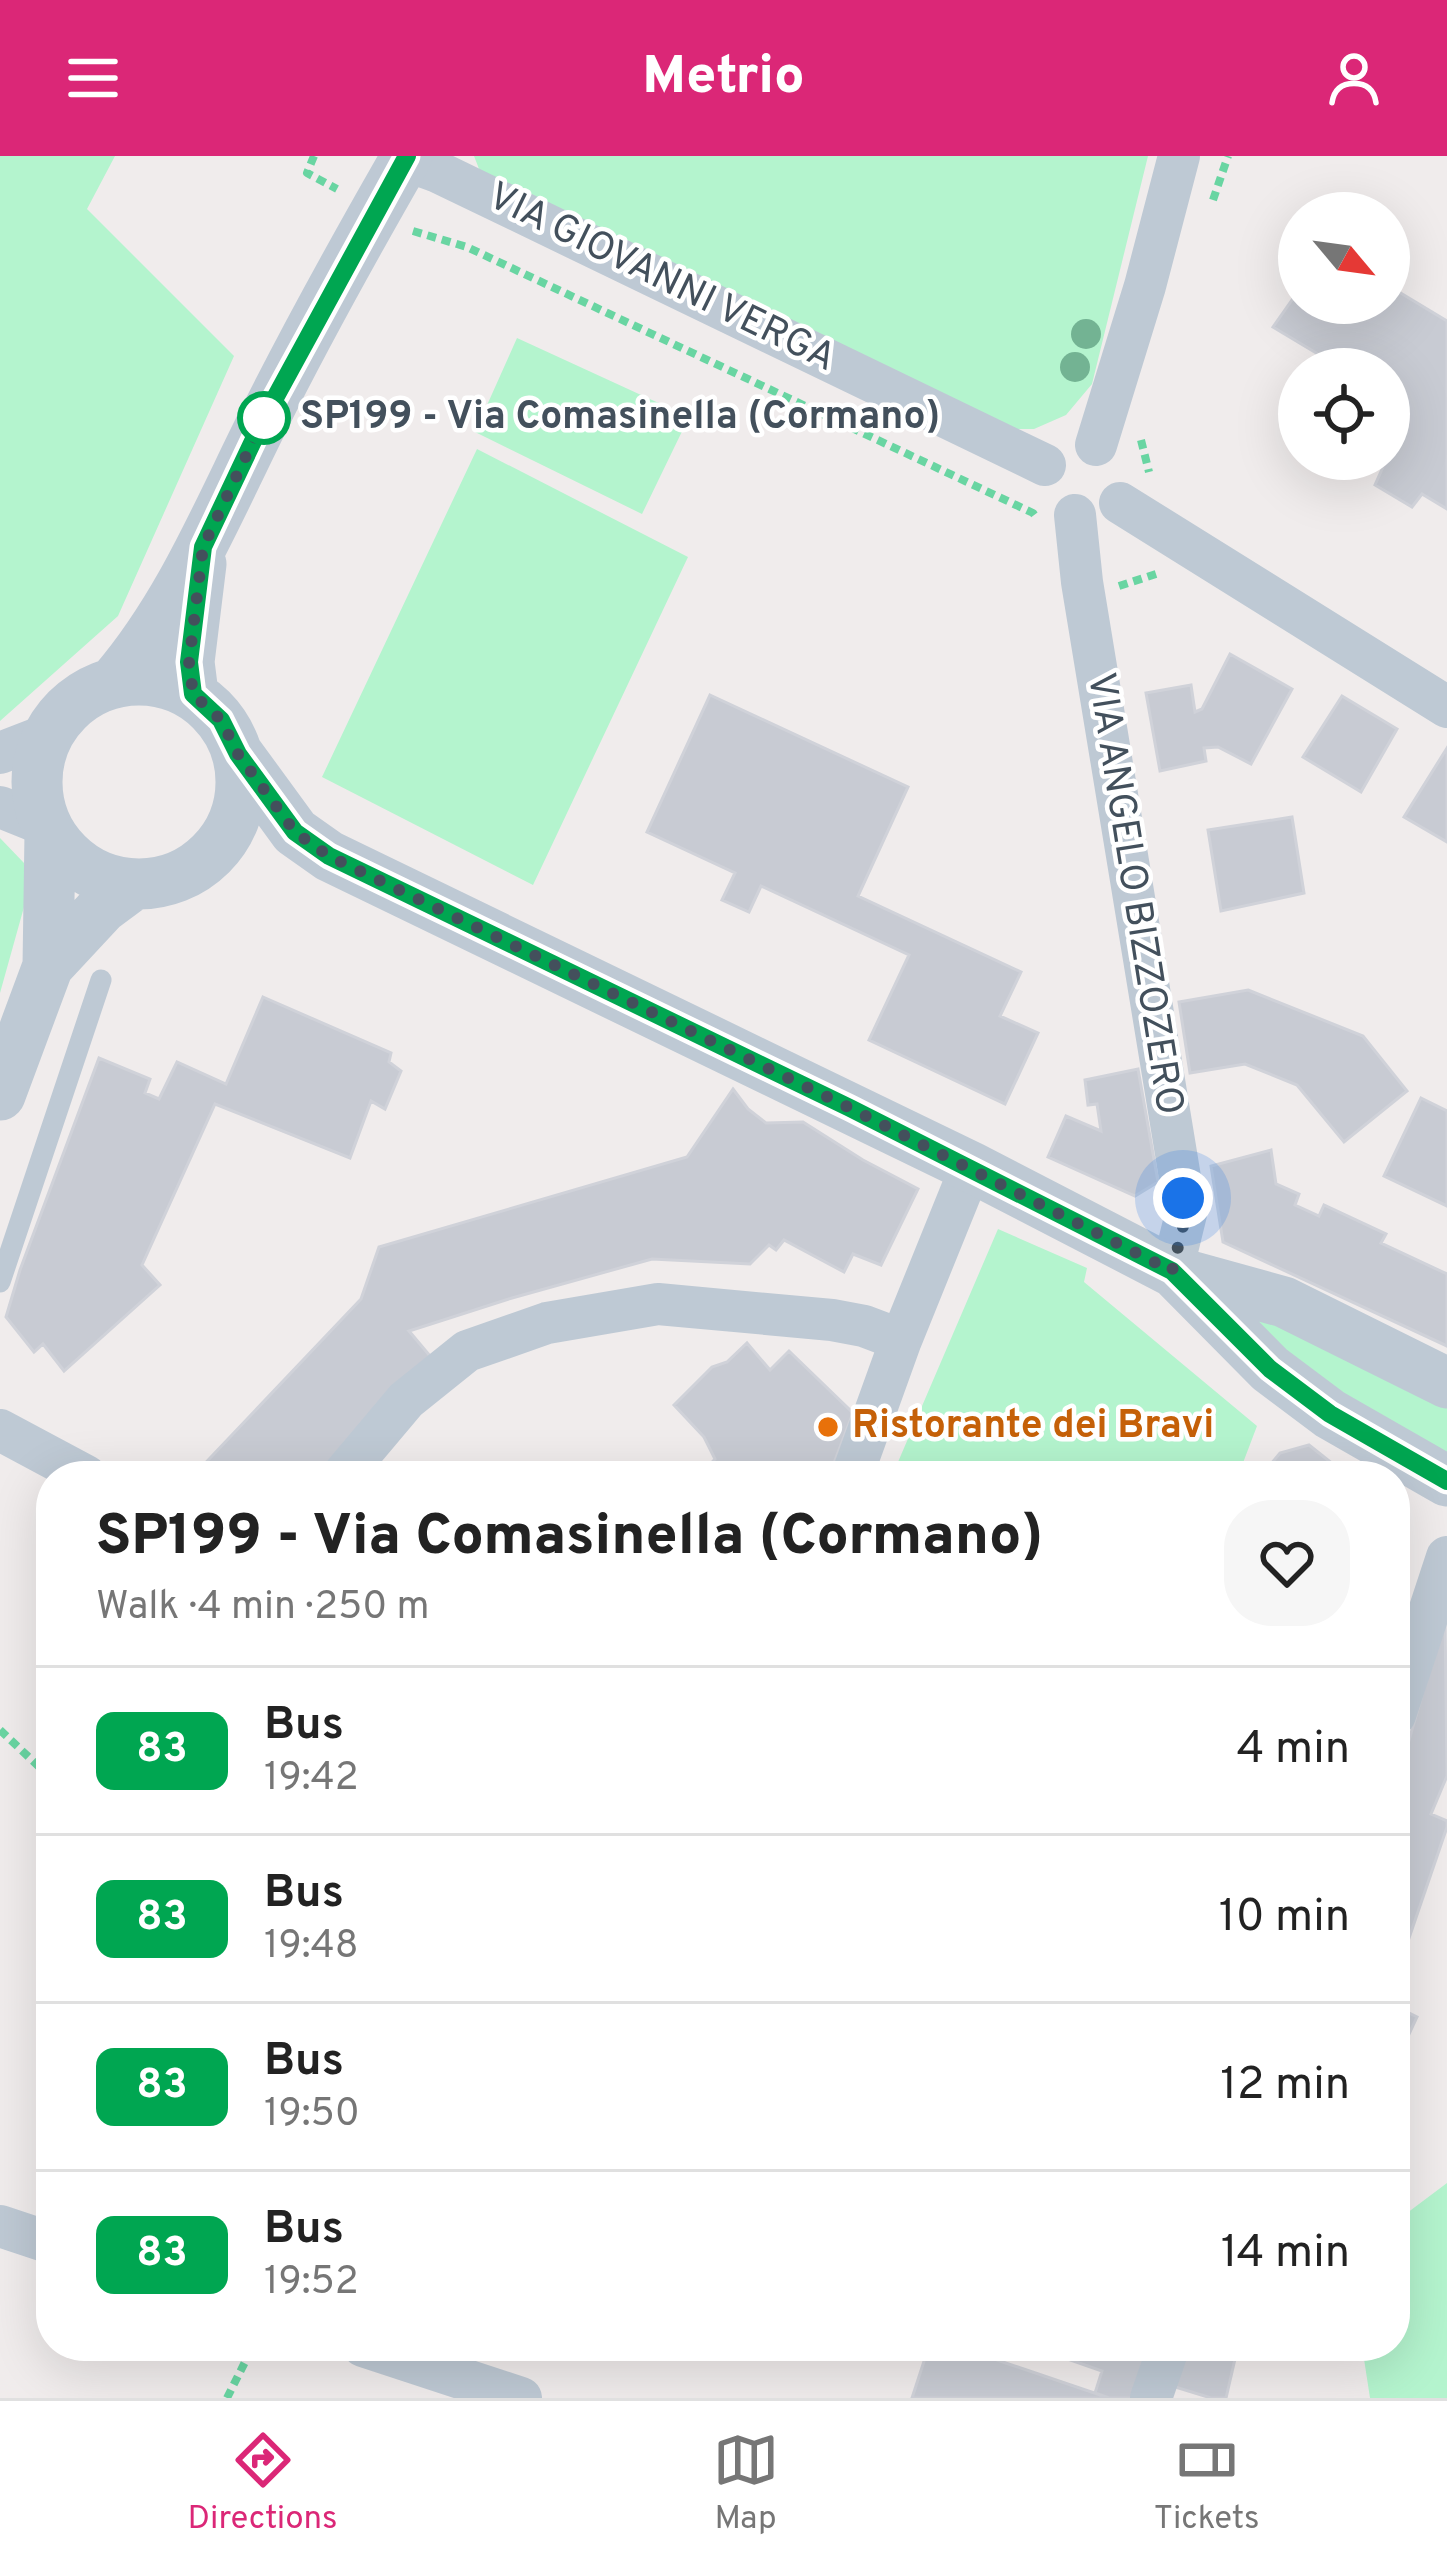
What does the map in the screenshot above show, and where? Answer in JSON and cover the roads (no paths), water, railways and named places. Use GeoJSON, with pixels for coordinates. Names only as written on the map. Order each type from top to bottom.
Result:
{"type":"FeatureCollection","features":[{"type":"Feature","properties":{"kind":"street"},"geometry":{"type":"LineString","coordinates":[[114,682],[139,653],[203,547],[263,420],[406,158]]}},
{"type":"Feature","properties":{"kind":"street","name":"VIA GIOVANNI VERGA"},"geometry":{"type":"LineString","coordinates":[[406,158],[1046,465]]}},
{"type":"Feature","properties":{"kind":"street"},"geometry":{"type":"LineString","coordinates":[[1096,445],[1179,168]]}},
{"type":"Feature","properties":{"kind":"street"},"geometry":{"type":"LineString","coordinates":[[1096,445],[1108,451],[1122,469],[1124,494],[1120,503],[1094,519],[1062,509],[1043,478],[1052,454],[1060,447],[1096,445]]}},
{"type":"Feature","properties":{"kind":"street"},"geometry":{"type":"LineString","coordinates":[[1120,503],[1447,707]]}},
{"type":"Feature","properties":{"kind":"street","name":"VIA ANGELO BIZZOZERO"},"geometry":{"type":"LineString","coordinates":[[1075,515],[1186,1214],[1172,1271]]}},
{"type":"Feature","properties":{"kind":"street"},"geometry":{"type":"LineString","coordinates":[[193,694],[189,662],[203,547]]}},
{"type":"Feature","properties":{"kind":"street"},"geometry":{"type":"LineString","coordinates":[[48,966],[32,822],[40,806],[37,772],[49,734],[86,694],[114,682],[140,679],[168,684],[193,694],[221,720],[238,754],[295,832],[329,856],[971,1167],[1172,1271],[1283,1302],[1436,1377]]}},
{"type":"Feature","properties":{"kind":"street"},"geometry":{"type":"LineString","coordinates":[[0,753],[49,734]]}},
{"type":"Feature","properties":{"kind":"street"},"geometry":{"type":"LineString","coordinates":[[200,866],[216,851],[236,817],[242,777],[238,754]]}},
{"type":"Feature","properties":{"kind":"street"},"geometry":{"type":"LineString","coordinates":[[32,822],[68,857],[95,875],[134,885],[166,881],[249,852],[329,856]]}},
{"type":"Feature","properties":{"kind":"street"},"geometry":{"type":"LineString","coordinates":[[0,1095],[48,966],[102,908],[134,885]]}},
{"type":"Feature","properties":{"kind":"street"},"geometry":{"type":"LineString","coordinates":[[857,1461],[971,1167]]}},
{"type":"Feature","properties":{"kind":"street"},"geometry":{"type":"LineString","coordinates":[[1172,1271],[1270,1369],[1330,1414],[1447,1480]]}},
{"type":"Feature","properties":{"kind":"street"},"geometry":{"type":"LineString","coordinates":[[355,1461],[406,1400],[467,1351],[547,1323],[658,1304],[832,1320],[864,1325],[901,1340]]}},
{"type":"Feature","properties":{"kind":"street"},"geometry":{"type":"LineString","coordinates":[[1383,1446],[1374,1422],[1376,1404],[1396,1380],[1436,1377]]}},
{"type":"Feature","properties":{"kind":"street"},"geometry":{"type":"LineString","coordinates":[[0,1430],[58,1461]]}},
{"type":"Feature","properties":{"kind":"street"},"geometry":{"type":"LineString","coordinates":[[1410,1669],[1447,1557]]}},
{"type":"Feature","properties":{"kind":"street"},"geometry":{"type":"LineString","coordinates":[[0,2226],[36,2238]]}},
{"type":"Feature","properties":{"kind":"street"},"geometry":{"type":"LineString","coordinates":[[408,2361],[520,2398]]}},
{"type":"Feature","properties":{"kind":"street"},"geometry":{"type":"LineString","coordinates":[[1151,2398],[1164,2361]]}},
{"type":"Feature","properties":{"kind":"lane"},"geometry":{"type":"LineString","coordinates":[[0,1282],[101,980]]}},
{"type":"Feature","properties":{"kind":"place","name":"SP199 - Via Comasinella (Cormano)"},"geometry":{"type":"Point","coordinates":[264,418]}},
{"type":"Feature","properties":{"kind":"place","name":"Ristorante dei Bravi"},"geometry":{"type":"Point","coordinates":[828,1427]}}]}
